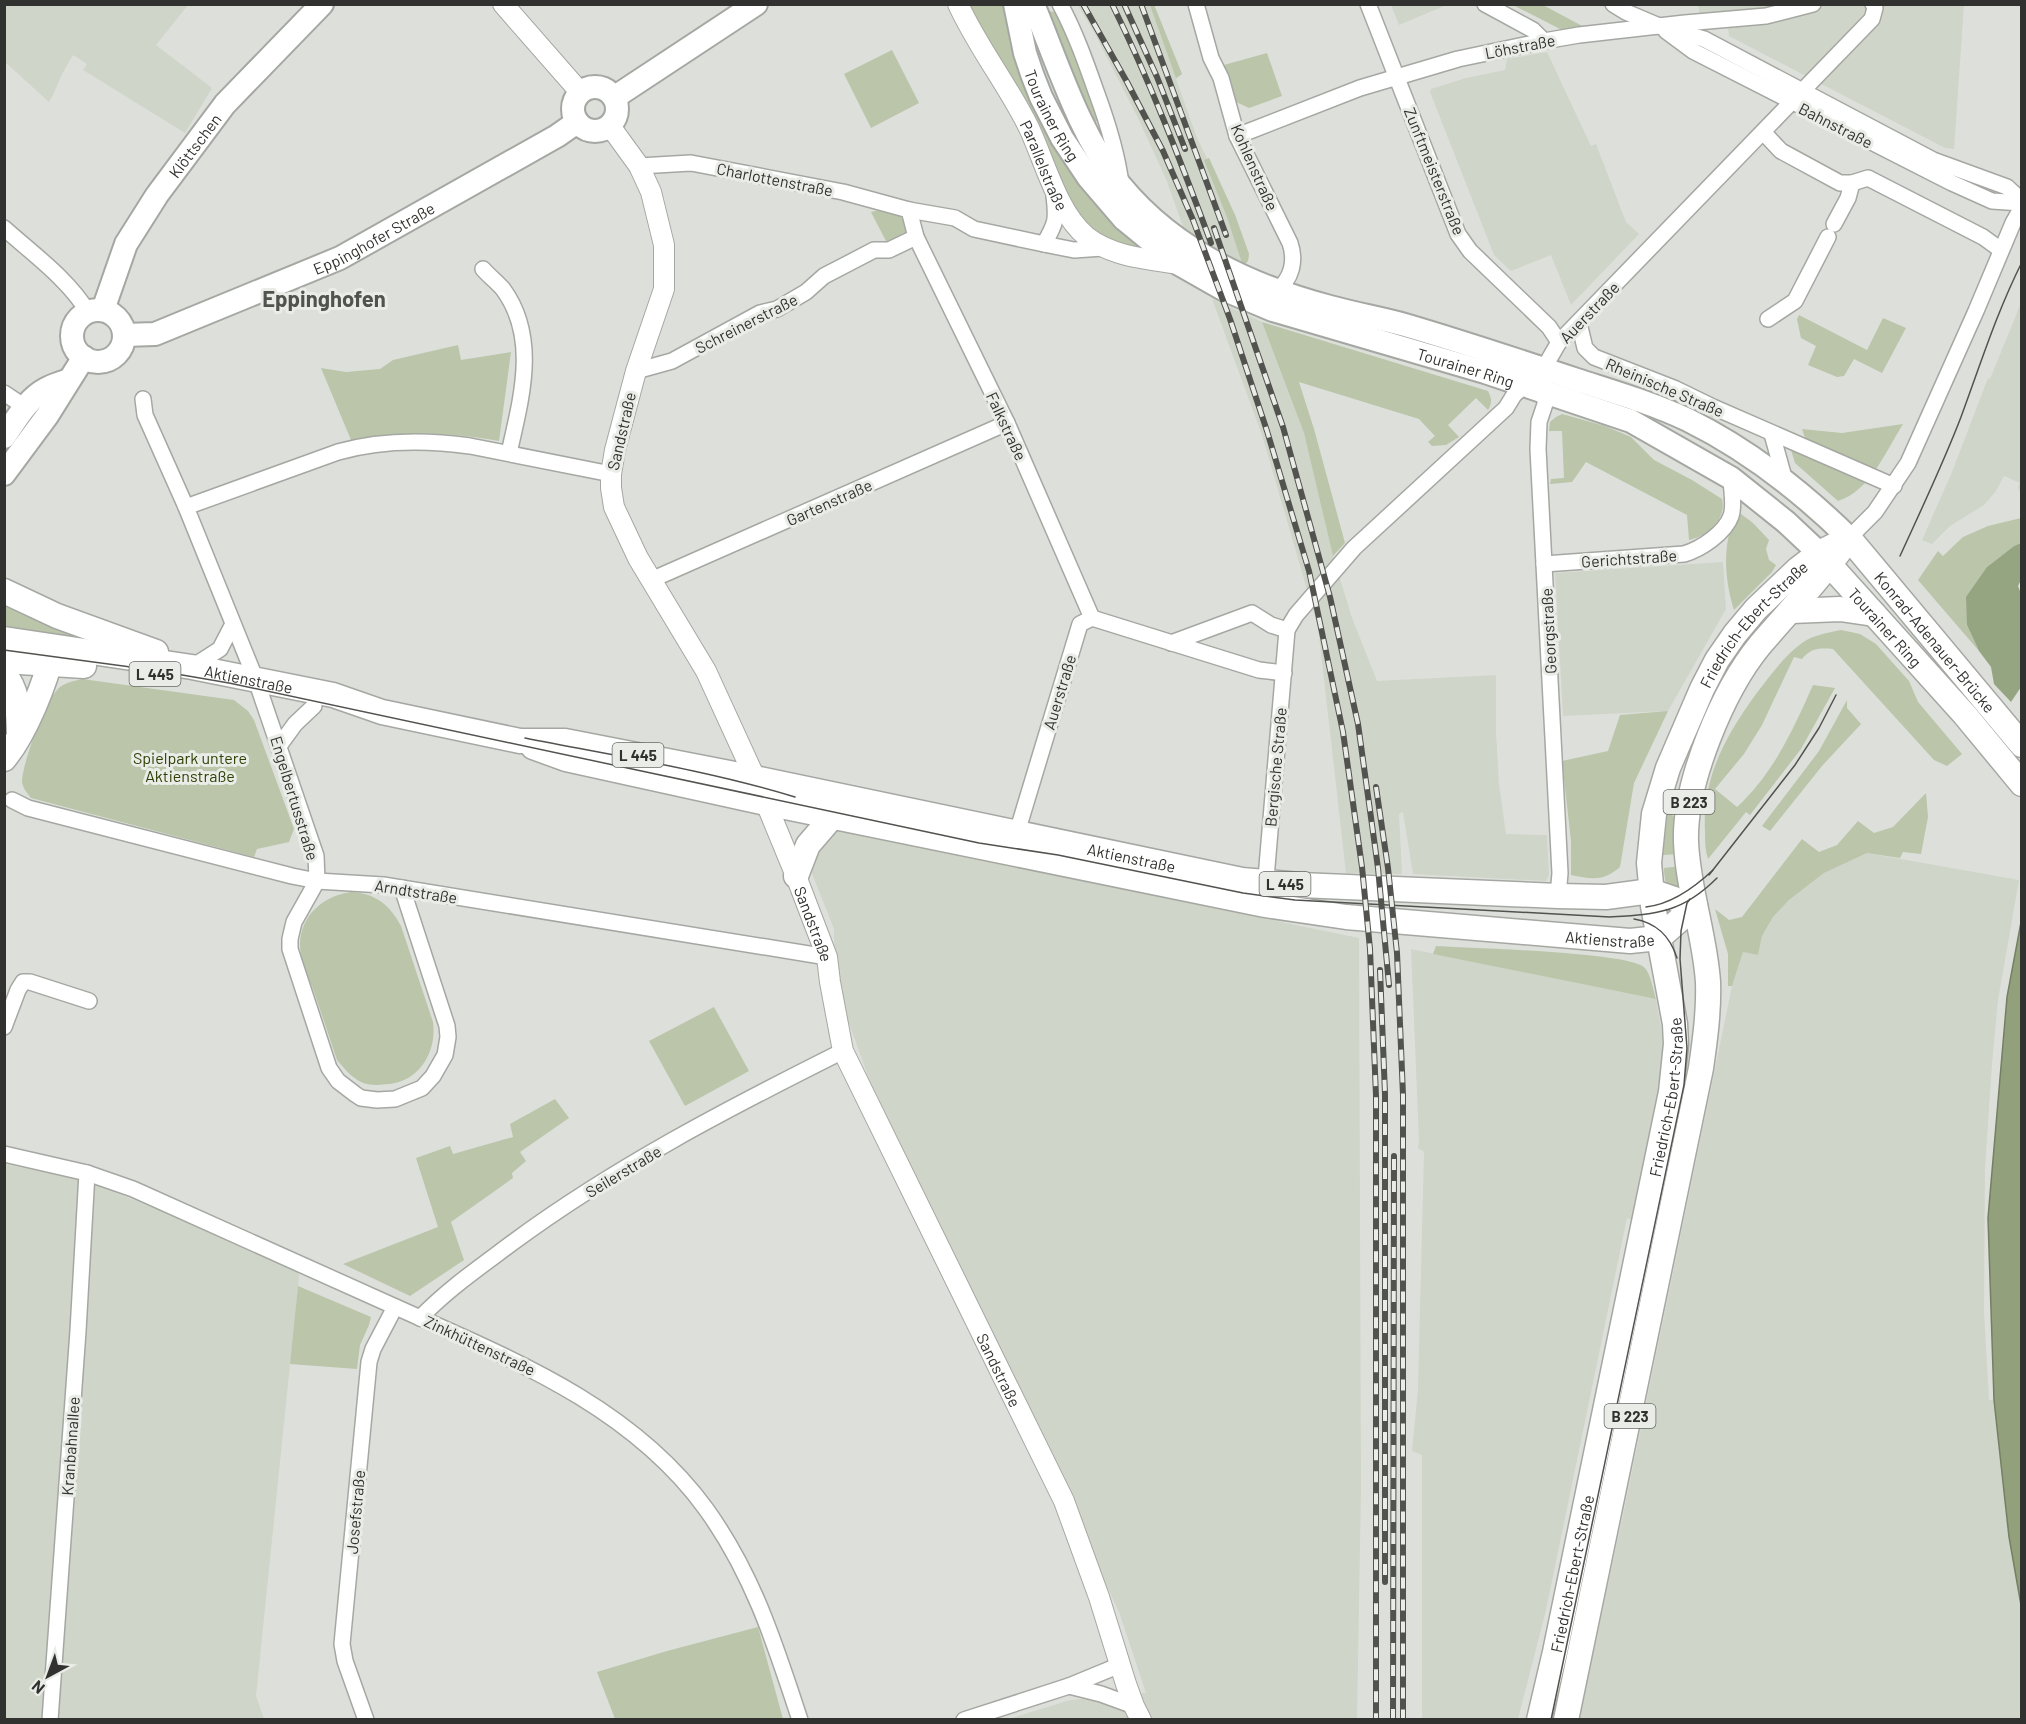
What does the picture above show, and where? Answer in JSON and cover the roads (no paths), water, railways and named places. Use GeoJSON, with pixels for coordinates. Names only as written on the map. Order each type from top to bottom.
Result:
{"type":"FeatureCollection","features":[{"type":"Feature","properties":{"kind":"main road","name":"Klöttschen"},"geometry":{"type":"LineString","coordinates":[[95,311],[112,282],[126,244],[157,195],[225,104],[322,4]]}},
{"type":"Feature","properties":{"kind":"main road"},"geometry":{"type":"LineString","coordinates":[[615,97],[756,4]]}},
{"type":"Feature","properties":{"kind":"main road","name":"Tourainer Ring"},"geometry":{"type":"LineString","coordinates":[[1015,4],[1025,53],[1032,74],[1062,138],[1088,177],[1124,219],[1179,264],[1223,290],[1274,310],[1535,389],[1631,421],[1731,478],[1786,522],[1824,559],[1874,614],[1974,707]]}},
{"type":"Feature","properties":{"kind":"main road","name":"Tourainer Ring"},"geometry":{"type":"LineString","coordinates":[[1033,4],[1063,81],[1106,166],[1121,187],[1152,218],[1189,247],[1217,265],[1276,291],[1329,307],[1402,324],[1544,368],[1626,395],[1688,420],[1733,445],[1785,481],[1824,513],[1849,538]]}},
{"type":"Feature","properties":{"kind":"main road"},"geometry":{"type":"LineString","coordinates":[[592,86],[605,88],[615,97],[618,107],[616,117],[610,126],[599,131],[587,130],[577,122],[573,112],[574,101],[580,92],[592,86]]}},
{"type":"Feature","properties":{"kind":"main road","name":"Eppinghofer Straße"},"geometry":{"type":"LineString","coordinates":[[124,335],[156,334],[340,258],[557,136],[577,122]]}},
{"type":"Feature","properties":{"kind":"main road"},"geometry":{"type":"LineString","coordinates":[[95,311],[116,317],[121,323],[124,335],[120,350],[110,359],[96,362],[78,352],[72,337],[75,324],[95,311]]}},
{"type":"Feature","properties":{"kind":"main road"},"geometry":{"type":"LineString","coordinates":[[4,474],[47,416],[84,357]]}},
{"type":"Feature","properties":{"kind":"main road"},"geometry":{"type":"LineString","coordinates":[[4,437],[25,407],[36,396],[46,389],[69,381]]}},
{"type":"Feature","properties":{"kind":"main road","name":"Friedrich-Ebert-Straße"},"geometry":{"type":"LineString","coordinates":[[1566,1719],[1706,1035],[1708,982],[1691,889],[1686,841],[1687,814],[1692,786],[1724,703],[1759,646],[1792,611],[1824,559],[1849,538]]}},
{"type":"Feature","properties":{"kind":"main road","name":"Konrad-Adenauer-Brücke"},"geometry":{"type":"LineString","coordinates":[[1849,538],[1974,707],[2022,784]]}},
{"type":"Feature","properties":{"kind":"main road","name":"Friedrich-Ebert-Straße"},"geometry":{"type":"LineString","coordinates":[[1539,1719],[1551,1672],[1671,1092],[1676,1044],[1675,1024],[1651,891],[1649,862],[1654,814],[1668,768],[1717,660],[1756,609],[1798,569],[1824,559]]}},
{"type":"Feature","properties":{"kind":"main road"},"geometry":{"type":"LineString","coordinates":[[4,591],[57,616],[135,643],[192,667]]}},
{"type":"Feature","properties":{"kind":"main road"},"geometry":{"type":"LineString","coordinates":[[1792,611],[1840,609],[1874,614]]}},
{"type":"Feature","properties":{"kind":"main road","name":"Aktienstraße"},"geometry":{"type":"LineString","coordinates":[[4,639],[52,655],[143,672],[333,695],[382,712],[520,741],[566,759],[833,816],[1013,843],[1066,842],[1242,880],[1265,893],[1346,917],[1630,941],[1659,938],[1695,906],[1651,891],[1606,897],[1265,893]]}},
{"type":"Feature","properties":{"kind":"main road"},"geometry":{"type":"LineString","coordinates":[[4,759],[33,710],[52,655]]}},
{"type":"Feature","properties":{"kind":"main road","name":"Aktienstraße"},"geometry":{"type":"LineString","coordinates":[[4,661],[52,655],[192,667],[314,706],[342,711],[382,712]]}},
{"type":"Feature","properties":{"kind":"main road"},"geometry":{"type":"LineString","coordinates":[[4,674],[11,682],[16,697],[20,734]]}},
{"type":"Feature","properties":{"kind":"main road","name":"Konrad-Adenauer-Brücke"},"geometry":{"type":"LineString","coordinates":[[1974,707],[2022,745]]}},
{"type":"Feature","properties":{"kind":"main road","name":"Aktienstraße"},"geometry":{"type":"LineString","coordinates":[[520,741],[565,741],[755,778],[1013,843]]}},
{"type":"Feature","properties":{"kind":"main road"},"geometry":{"type":"LineString","coordinates":[[796,876],[808,845],[833,816]]}},
{"type":"Feature","properties":{"kind":"main road"},"geometry":{"type":"LineString","coordinates":[[1542,934],[1556,907],[1558,896]]}},
{"type":"Feature","properties":{"kind":"street"},"geometry":{"type":"LineString","coordinates":[[503,4],[580,92]]}},
{"type":"Feature","properties":{"kind":"street","name":"Parallelstraße"},"geometry":{"type":"LineString","coordinates":[[958,4],[970,30],[1002,79],[1030,129],[1052,183],[1075,225],[1103,248],[1146,259],[1179,264]]}},
{"type":"Feature","properties":{"kind":"street"},"geometry":{"type":"LineString","coordinates":[[1060,4],[1078,39],[1108,125],[1118,158],[1121,187]]}},
{"type":"Feature","properties":{"kind":"street","name":"Kohlenstraße"},"geometry":{"type":"LineString","coordinates":[[1196,4],[1211,58],[1221,78],[1238,135],[1294,255],[1290,275],[1276,291]]}},
{"type":"Feature","properties":{"kind":"street","name":"Zunftmeisterstraße"},"geometry":{"type":"LineString","coordinates":[[1368,4],[1458,234],[1464,244],[1549,327],[1559,342]]}},
{"type":"Feature","properties":{"kind":"street"},"geometry":{"type":"LineString","coordinates":[[1485,4],[1533,30],[1544,40]]}},
{"type":"Feature","properties":{"kind":"street","name":"Bahnstraße"},"geometry":{"type":"LineString","coordinates":[[1613,4],[1659,26],[1704,39],[1859,122],[1957,171]]}},
{"type":"Feature","properties":{"kind":"street","name":"Löhstraße"},"geometry":{"type":"LineString","coordinates":[[1238,135],[1360,88],[1458,59],[1544,40],[1766,16],[1813,4]]}},
{"type":"Feature","properties":{"kind":"street","name":"Auerstraße"},"geometry":{"type":"LineString","coordinates":[[1287,630],[1296,615],[1354,548],[1506,408],[1514,395],[1535,389],[1559,342],[1872,19],[1875,8],[1873,4]]}},
{"type":"Feature","properties":{"kind":"street","name":"Bahnstraße"},"geometry":{"type":"LineString","coordinates":[[1659,26],[1693,51],[1790,102],[1957,171],[2007,187],[2022,204]]}},
{"type":"Feature","properties":{"kind":"street","name":"Sandstraße"},"geometry":{"type":"LineString","coordinates":[[610,126],[639,166],[651,192],[664,245],[664,289],[636,371],[619,432],[611,474],[614,507],[638,558],[706,671],[766,803],[827,957],[843,1051],[1064,1501],[1138,1713]]}},
{"type":"Feature","properties":{"kind":"street"},"geometry":{"type":"LineString","coordinates":[[1763,132],[1787,155],[1840,183],[1852,183],[1868,178],[1883,184],[1983,237],[2001,250]]}},
{"type":"Feature","properties":{"kind":"street","name":"Charlottenstraße"},"geometry":{"type":"LineString","coordinates":[[639,166],[691,163],[843,192],[909,210],[955,218],[974,229],[1044,244],[1074,250],[1103,248]]}},
{"type":"Feature","properties":{"kind":"street"},"geometry":{"type":"LineString","coordinates":[[1044,244],[1057,216],[1052,183]]}},
{"type":"Feature","properties":{"kind":"street"},"geometry":{"type":"LineString","coordinates":[[1768,319],[1795,301],[1848,198],[1852,183]]}},
{"type":"Feature","properties":{"kind":"street","name":"Friedrich-Ebert-Straße"},"geometry":{"type":"LineString","coordinates":[[1849,538],[1875,512],[1894,486],[1917,442],[2022,204]]}},
{"type":"Feature","properties":{"kind":"street"},"geometry":{"type":"LineString","coordinates":[[909,210],[916,237]]}},
{"type":"Feature","properties":{"kind":"street"},"geometry":{"type":"LineString","coordinates":[[4,228],[95,311]]}},
{"type":"Feature","properties":{"kind":"street","name":"Schreinerstraße"},"geometry":{"type":"LineString","coordinates":[[636,371],[672,361],[760,313],[777,309],[806,292],[824,276],[864,255],[874,250],[889,250],[916,237]]}},
{"type":"Feature","properties":{"kind":"street","name":"Falkstraße"},"geometry":{"type":"LineString","coordinates":[[916,237],[1007,423],[1092,618]]}},
{"type":"Feature","properties":{"kind":"street"},"geometry":{"type":"LineString","coordinates":[[483,269],[503,289],[516,313],[524,340],[526,363],[509,453]]}},
{"type":"Feature","properties":{"kind":"street","name":"Rheinische Straße"},"geometry":{"type":"LineString","coordinates":[[1579,323],[1585,348],[1594,357],[1676,389],[1772,434],[1894,486]]}},
{"type":"Feature","properties":{"kind":"street","name":"Georgstraße"},"geometry":{"type":"LineString","coordinates":[[1535,389],[1545,404],[1539,422],[1538,449],[1560,873],[1558,896]]}},
{"type":"Feature","properties":{"kind":"street"},"geometry":{"type":"LineString","coordinates":[[4,393],[25,407]]}},
{"type":"Feature","properties":{"kind":"street","name":"Engelbertusstraße"},"geometry":{"type":"LineString","coordinates":[[143,399],[145,415],[186,507],[258,687],[316,856],[317,881],[292,927],[290,939],[293,960],[328,1068],[348,1090],[362,1098],[395,1099],[422,1088],[433,1076],[447,1046],[447,1026],[402,888]]}},
{"type":"Feature","properties":{"kind":"street","name":"Gartenstraße"},"geometry":{"type":"LineString","coordinates":[[651,580],[1007,423]]}},
{"type":"Feature","properties":{"kind":"street"},"geometry":{"type":"LineString","coordinates":[[1772,434],[1785,481]]}},
{"type":"Feature","properties":{"kind":"street"},"geometry":{"type":"LineString","coordinates":[[186,507],[310,461],[352,448],[397,443],[450,443],[611,474]]}},
{"type":"Feature","properties":{"kind":"street","name":"Gerichtstraße"},"geometry":{"type":"LineString","coordinates":[[1544,564],[1694,552],[1716,536],[1729,520],[1732,508],[1731,478]]}},
{"type":"Feature","properties":{"kind":"street"},"geometry":{"type":"LineString","coordinates":[[1171,643],[1252,613],[1271,625],[1287,630]]}},
{"type":"Feature","properties":{"kind":"street"},"geometry":{"type":"LineString","coordinates":[[1092,618],[1259,670],[1284,674]]}},
{"type":"Feature","properties":{"kind":"street","name":"Auerstraße"},"geometry":{"type":"LineString","coordinates":[[1013,843],[1080,624],[1092,618]]}},
{"type":"Feature","properties":{"kind":"street"},"geometry":{"type":"LineString","coordinates":[[192,667],[220,649],[233,624]]}},
{"type":"Feature","properties":{"kind":"street","name":"Bergische Straße"},"geometry":{"type":"LineString","coordinates":[[1265,893],[1287,630]]}},
{"type":"Feature","properties":{"kind":"street"},"geometry":{"type":"LineString","coordinates":[[279,746],[295,724],[314,706]]}},
{"type":"Feature","properties":{"kind":"street","name":"Arndtstraße"},"geometry":{"type":"LineString","coordinates":[[12,800],[28,808],[317,881],[402,888],[827,957]]}},
{"type":"Feature","properties":{"kind":"street"},"geometry":{"type":"LineString","coordinates":[[4,1027],[23,982],[30,982],[89,1001]]}},
{"type":"Feature","properties":{"kind":"street","name":"Seilerstraße"},"geometry":{"type":"LineString","coordinates":[[425,1313],[462,1280],[526,1233],[630,1164],[755,1095],[843,1051]]}},
{"type":"Feature","properties":{"kind":"street","name":"Zinkhüttenstraße"},"geometry":{"type":"LineString","coordinates":[[4,1154],[87,1173],[133,1189],[395,1307],[425,1313],[542,1374],[628,1430],[674,1472],[705,1509],[744,1569],[767,1621],[800,1719]]}},
{"type":"Feature","properties":{"kind":"street","name":"Kranbahnallee"},"geometry":{"type":"LineString","coordinates":[[50,1719],[87,1173]]}},
{"type":"Feature","properties":{"kind":"street","name":"Josefstraße"},"geometry":{"type":"LineString","coordinates":[[366,1719],[345,1661],[342,1644],[369,1362],[373,1349],[395,1307]]}},
{"type":"Feature","properties":{"kind":"street"},"geometry":{"type":"LineString","coordinates":[[964,1719],[1070,1686],[1120,1665]]}},
{"type":"Feature","properties":{"kind":"street"},"geometry":{"type":"LineString","coordinates":[[1070,1686],[1101,1694],[1138,1713]]}},
{"type":"Feature","properties":{"kind":"tram line"},"geometry":{"type":"LineString","coordinates":[[1900,556],[1947,452],[1997,320],[2022,262]]}},
{"type":"Feature","properties":{"kind":"tram line"},"geometry":{"type":"LineString","coordinates":[[4,650],[153,670],[229,683],[979,843],[1058,855],[1243,893],[1295,900],[1610,917],[1642,915],[1668,910],[1692,898],[1717,878]]}},
{"type":"Feature","properties":{"kind":"tram line"},"geometry":{"type":"LineString","coordinates":[[1709,875],[1795,765],[1819,728],[1836,695]]}},
{"type":"Feature","properties":{"kind":"tram line"},"geometry":{"type":"LineString","coordinates":[[525,738],[695,771],[795,797]]}},
{"type":"Feature","properties":{"kind":"tram line"},"geometry":{"type":"LineString","coordinates":[[1646,907],[1682,894],[1713,870]]}},
{"type":"Feature","properties":{"kind":"tram line"},"geometry":{"type":"LineString","coordinates":[[1551,1720],[1684,1085],[1687,1048],[1680,959],[1681,931],[1687,903],[1690,899]]}},
{"type":"Feature","properties":{"kind":"tram line"},"geometry":{"type":"LineString","coordinates":[[1634,919],[1656,927],[1671,943],[1677,958]]}},
{"type":"Feature","properties":{"kind":"railway"},"geometry":{"type":"LineString","coordinates":[[1083,4],[1163,151],[1193,220],[1230,319],[1267,431],[1309,571],[1343,732],[1362,867],[1370,949],[1376,1096],[1376,1720]]}},
{"type":"Feature","properties":{"kind":"railway"},"geometry":{"type":"LineString","coordinates":[[1112,4],[1164,122],[1211,243]]}},
{"type":"Feature","properties":{"kind":"railway"},"geometry":{"type":"LineString","coordinates":[[1124,4],[1157,77],[1185,149]]}},
{"type":"Feature","properties":{"kind":"railway"},"geometry":{"type":"LineString","coordinates":[[1141,4],[1226,235]]}},
{"type":"Feature","properties":{"kind":"railway"},"geometry":{"type":"LineString","coordinates":[[1214,228],[1283,427],[1330,597],[1358,724],[1378,868],[1389,985]]}},
{"type":"Feature","properties":{"kind":"railway"},"geometry":{"type":"LineString","coordinates":[[1376,787],[1397,953],[1403,1095],[1403,1720]]}},
{"type":"Feature","properties":{"kind":"railway"},"geometry":{"type":"LineString","coordinates":[[1380,970],[1385,1094],[1385,1582]]}},
{"type":"Feature","properties":{"kind":"railway"},"geometry":{"type":"LineString","coordinates":[[1393,1720],[1394,1156]]}},
{"type":"Feature","properties":{"kind":"district","name":"Eppinghofen"},"geometry":{"type":"Point","coordinates":[324,298]}},
{"type":"Feature","properties":{"kind":"park label","name":"Spielpark untere Aktienstraße"},"geometry":{"type":"Point","coordinates":[190,766]}}]}
